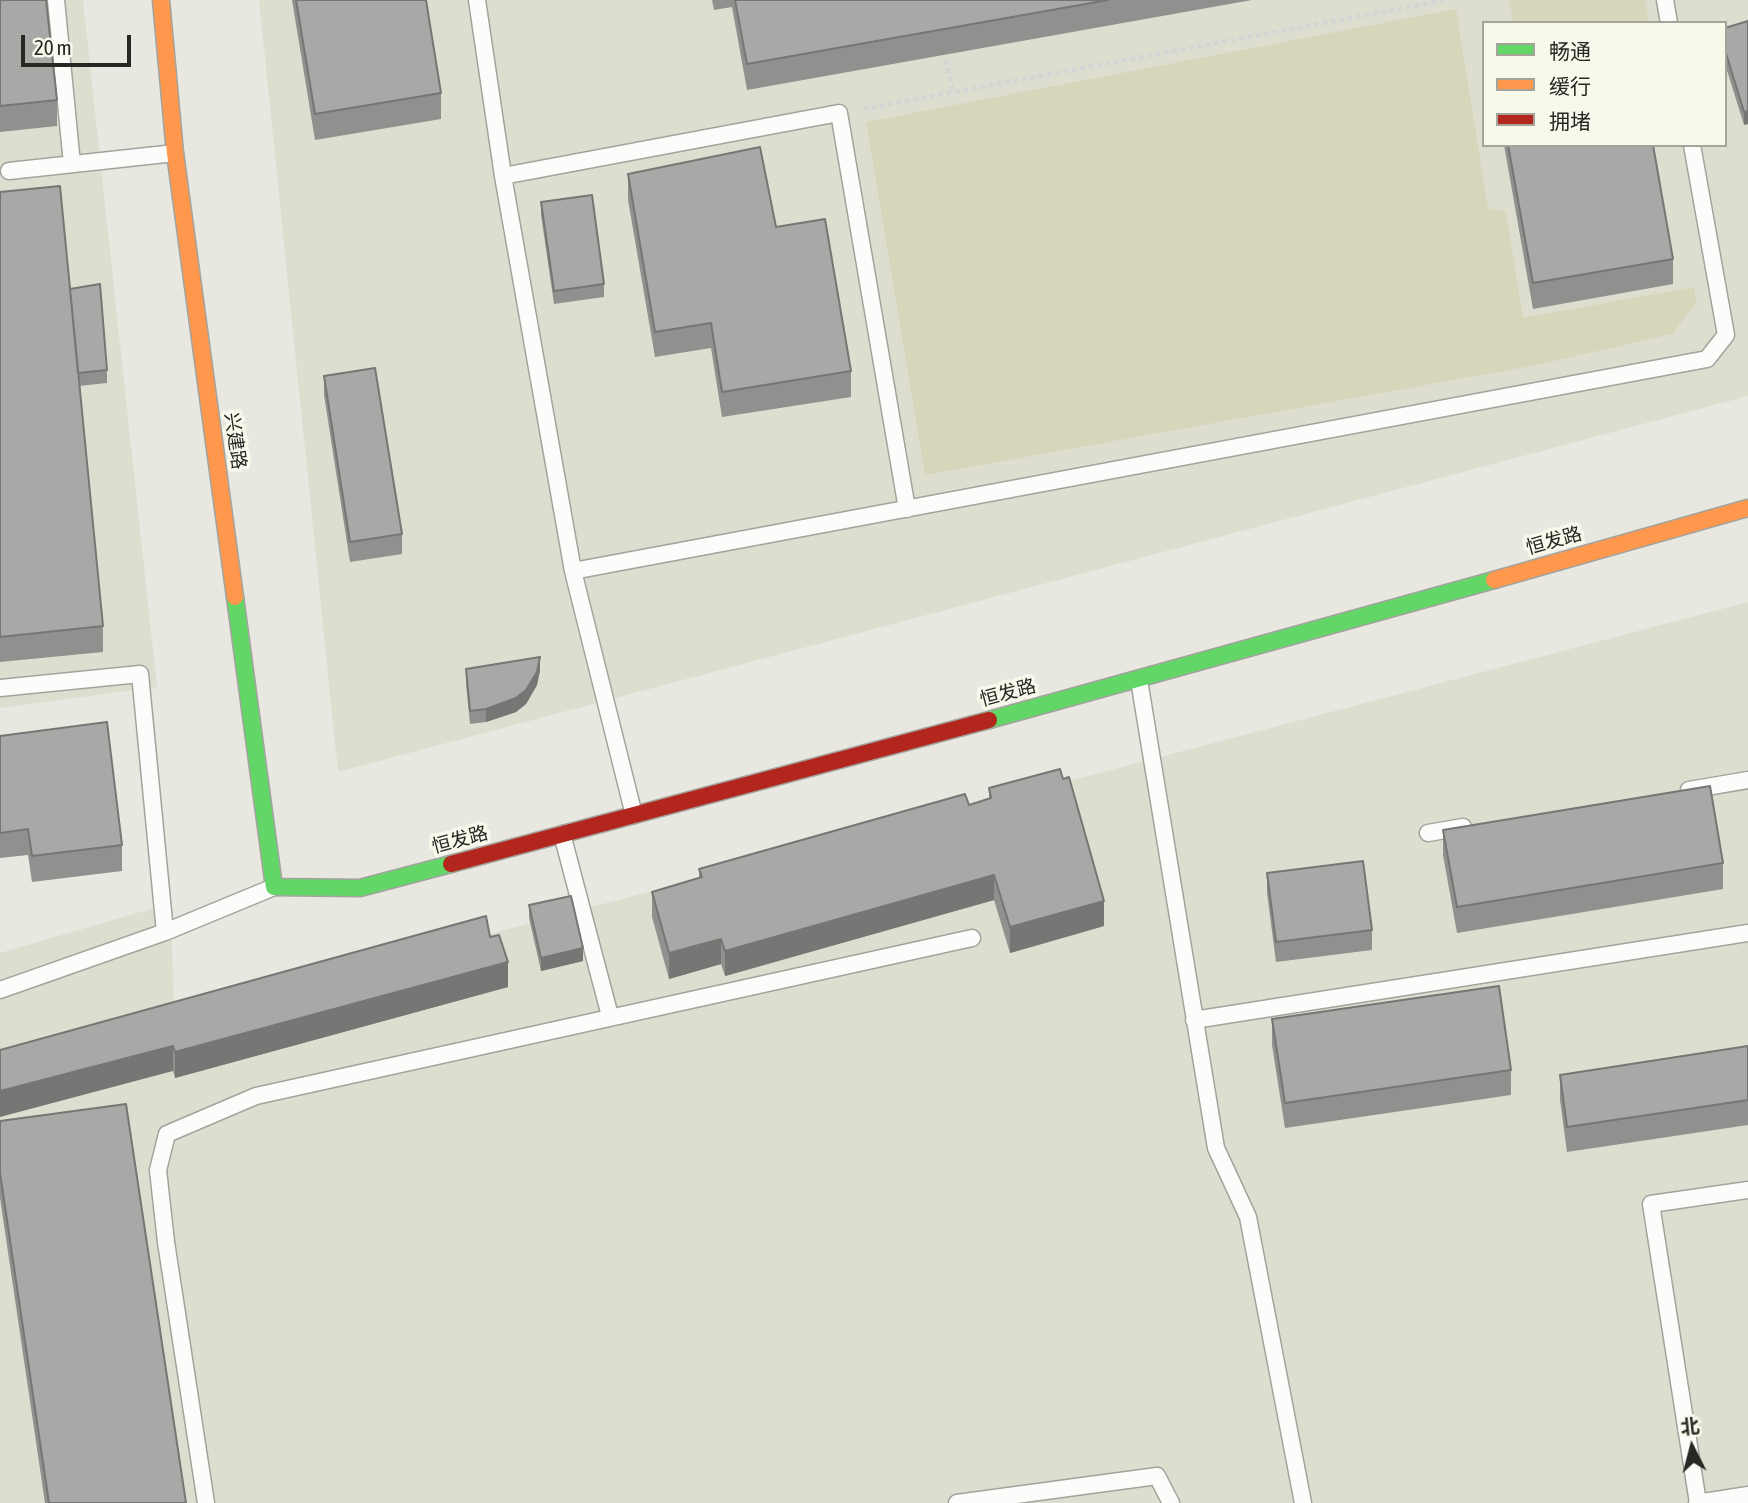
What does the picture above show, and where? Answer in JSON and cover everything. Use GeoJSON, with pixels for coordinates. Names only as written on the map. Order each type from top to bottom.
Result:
{"type":"FeatureCollection","features":[{"type":"Feature","properties":{"kind":"street","name":"兴建路"},"geometry":{"type":"LineString","coordinates":[[161,0],[175,153],[274,887]]}},
{"type":"Feature","properties":{"kind":"street","name":"恒发路"},"geometry":{"type":"LineString","coordinates":[[274,887],[360,888],[1139,680],[1748,508]]}},
{"type":"Feature","properties":{"kind":"lane"},"geometry":{"type":"LineString","coordinates":[[55,0],[72,164]]}},
{"type":"Feature","properties":{"kind":"lane"},"geometry":{"type":"LineString","coordinates":[[477,0],[503,176],[573,571],[634,815]]}},
{"type":"Feature","properties":{"kind":"lane"},"geometry":{"type":"LineString","coordinates":[[1665,0],[1670,21]]}},
{"type":"Feature","properties":{"kind":"lane"},"geometry":{"type":"LineString","coordinates":[[503,176],[839,113],[907,509]]}},
{"type":"Feature","properties":{"kind":"lane"},"geometry":{"type":"LineString","coordinates":[[573,571],[1707,359],[1726,335],[1692,147]]}},
{"type":"Feature","properties":{"kind":"lane"},"geometry":{"type":"LineString","coordinates":[[9,171],[175,153]]}},
{"type":"Feature","properties":{"kind":"lane"},"geometry":{"type":"LineString","coordinates":[[0,688],[140,674],[165,932]]}},
{"type":"Feature","properties":{"kind":"lane"},"geometry":{"type":"LineString","coordinates":[[1139,680],[1216,1148],[1248,1217],[1303,1503]]}},
{"type":"Feature","properties":{"kind":"lane"},"geometry":{"type":"LineString","coordinates":[[1668,793],[1748,780]]}},
{"type":"Feature","properties":{"kind":"lane"},"geometry":{"type":"LineString","coordinates":[[1428,833],[1481,824]]}},
{"type":"Feature","properties":{"kind":"lane"},"geometry":{"type":"LineString","coordinates":[[562,834],[610,1016]]}},
{"type":"Feature","properties":{"kind":"lane"},"geometry":{"type":"LineString","coordinates":[[0,990],[165,932],[274,887]]}},
{"type":"Feature","properties":{"kind":"lane"},"geometry":{"type":"LineString","coordinates":[[1194,1020],[1748,933]]}},
{"type":"Feature","properties":{"kind":"lane"},"geometry":{"type":"LineString","coordinates":[[206,1503],[159,1182],[158,1170],[167,1134],[256,1096],[972,938]]}},
{"type":"Feature","properties":{"kind":"lane"},"geometry":{"type":"LineString","coordinates":[[1748,1190],[1651,1204],[1698,1503],[1748,1495]]}},
{"type":"Feature","properties":{"kind":"lane"},"geometry":{"type":"LineString","coordinates":[[957,1503],[1157,1476],[1171,1503]]}},
{"type":"Feature","properties":{"kind":"path"},"geometry":{"type":"LineString","coordinates":[[839,113],[1447,0]]}},
{"type":"Feature","properties":{"kind":"path"},"geometry":{"type":"LineString","coordinates":[[946,60],[953,92]]}},
{"type":"Feature","properties":{"kind":"shaded area"},"geometry":{"type":"Polygon","coordinates":[[[0,0],[83,0],[157,687],[0,708],[0,0]]]}},
{"type":"Feature","properties":{"kind":"shaded area"},"geometry":{"type":"Polygon","coordinates":[[[259,0],[1748,0],[1748,396],[338,772],[259,0]]]}},
{"type":"Feature","properties":{"kind":"shaded area"},"geometry":{"type":"Polygon","coordinates":[[[1748,602],[1748,1503],[0,1503],[0,953],[171,903],[174,1017],[1748,602]]]}},
{"type":"Feature","properties":{"kind":"green space"},"geometry":{"type":"Polygon","coordinates":[[[1509,0],[1645,0],[1649,21],[1513,21],[1509,0]]]}},
{"type":"Feature","properties":{"kind":"green space"},"geometry":{"type":"Polygon","coordinates":[[[1456,9],[1488,208],[1506,212],[1523,318],[1694,287],[1696,303],[1672,334],[1537,365],[925,475],[866,122],[1456,9]]]}},
{"type":"Feature","properties":{"kind":"building"},"geometry":{"type":"Polygon","coordinates":[[[0,0],[46,0],[57,100],[0,106],[0,0]]]}},
{"type":"Feature","properties":{"kind":"building"},"geometry":{"type":"Polygon","coordinates":[[[296,0],[426,0],[441,93],[315,114],[296,0]]]}},
{"type":"Feature","properties":{"kind":"building"},"geometry":{"type":"Polygon","coordinates":[[[735,0],[1108,0],[747,64],[735,0]]]}},
{"type":"Feature","properties":{"kind":"building"},"geometry":{"type":"Polygon","coordinates":[[[1748,21],[1748,111],[1744,112],[1727,57],[1727,27],[1748,21]]]}},
{"type":"Feature","properties":{"kind":"building"},"geometry":{"type":"Polygon","coordinates":[[[760,147],[776,227],[825,219],[851,371],[722,392],[711,323],[655,332],[628,174],[760,147]]]}},
{"type":"Feature","properties":{"kind":"building"},"geometry":{"type":"Polygon","coordinates":[[[1508,147],[1653,147],[1673,259],[1533,283],[1508,147]]]}},
{"type":"Feature","properties":{"kind":"building"},"geometry":{"type":"Polygon","coordinates":[[[60,186],[103,626],[0,637],[0,192],[60,186]]]}},
{"type":"Feature","properties":{"kind":"building"},"geometry":{"type":"Polygon","coordinates":[[[592,195],[604,284],[554,291],[541,202],[592,195]]]}},
{"type":"Feature","properties":{"kind":"building"},"geometry":{"type":"Polygon","coordinates":[[[100,284],[107,370],[78,373],[70,289],[100,284]]]}},
{"type":"Feature","properties":{"kind":"building"},"geometry":{"type":"Polygon","coordinates":[[[375,368],[402,534],[350,542],[324,376],[375,368]]]}},
{"type":"Feature","properties":{"kind":"building"},"geometry":{"type":"Polygon","coordinates":[[[540,657],[537,672],[526,690],[516,698],[486,709],[470,711],[466,669],[540,657]]]}},
{"type":"Feature","properties":{"kind":"building"},"geometry":{"type":"Polygon","coordinates":[[[107,722],[122,845],[32,856],[28,829],[0,833],[0,736],[107,722]]]}},
{"type":"Feature","properties":{"kind":"building"},"geometry":{"type":"Polygon","coordinates":[[[1060,769],[1063,779],[1069,777],[1104,901],[1010,927],[994,875],[725,951],[721,939],[669,953],[652,892],[702,877],[699,869],[965,794],[969,805],[991,798],[989,788],[1060,769]]]}},
{"type":"Feature","properties":{"kind":"building"},"geometry":{"type":"Polygon","coordinates":[[[1710,786],[1723,863],[1457,907],[1443,830],[1710,786]]]}},
{"type":"Feature","properties":{"kind":"building"},"geometry":{"type":"Polygon","coordinates":[[[1363,861],[1372,930],[1276,942],[1267,873],[1363,861]]]}},
{"type":"Feature","properties":{"kind":"building"},"geometry":{"type":"Polygon","coordinates":[[[571,896],[583,948],[541,958],[529,905],[571,896]]]}},
{"type":"Feature","properties":{"kind":"building"},"geometry":{"type":"Polygon","coordinates":[[[486,916],[490,937],[499,935],[508,962],[175,1052],[173,1046],[0,1091],[0,1050],[486,916]]]}},
{"type":"Feature","properties":{"kind":"building"},"geometry":{"type":"Polygon","coordinates":[[[1499,986],[1511,1070],[1285,1103],[1272,1019],[1499,986]]]}},
{"type":"Feature","properties":{"kind":"building"},"geometry":{"type":"Polygon","coordinates":[[[1748,1046],[1748,1100],[1567,1127],[1560,1075],[1748,1046]]]}},
{"type":"Feature","properties":{"kind":"building"},"geometry":{"type":"Polygon","coordinates":[[[126,1104],[186,1503],[49,1503],[0,1173],[0,1121],[126,1104]]]}},
{"type":"Feature","properties":{"kind":"traffic: fast"},"geometry":{"type":"LineString","coordinates":[[989,720],[1494,580]]}},
{"type":"Feature","properties":{"kind":"traffic: fast"},"geometry":{"type":"LineString","coordinates":[[235,597],[274,887],[360,888],[451,864]]}},
{"type":"Feature","properties":{"kind":"traffic: slow"},"geometry":{"type":"LineString","coordinates":[[161,0],[175,153],[235,597]]}},
{"type":"Feature","properties":{"kind":"traffic: slow"},"geometry":{"type":"LineString","coordinates":[[1494,580],[1748,508]]}},
{"type":"Feature","properties":{"kind":"traffic: jam"},"geometry":{"type":"LineString","coordinates":[[451,864],[989,720]]}}]}
